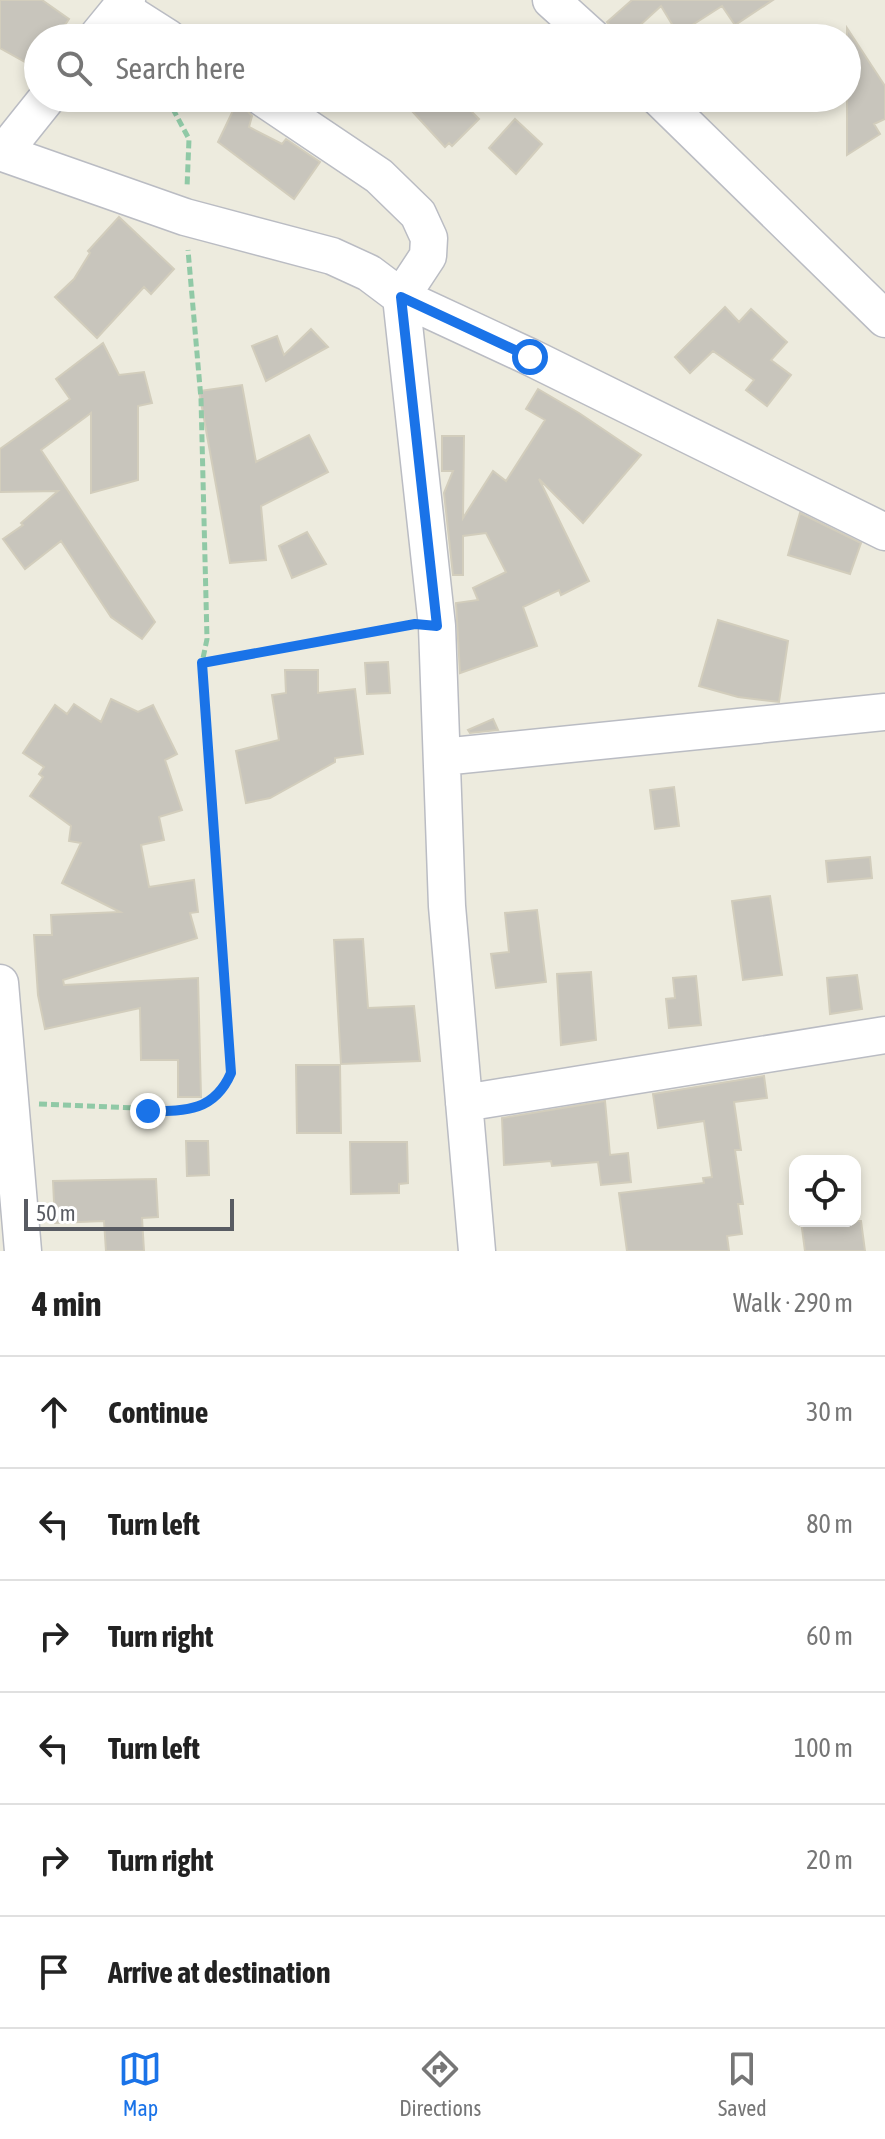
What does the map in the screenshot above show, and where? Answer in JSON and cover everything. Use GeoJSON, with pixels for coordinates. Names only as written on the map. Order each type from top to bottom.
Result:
{"type":"FeatureCollection","features":[{"type":"Feature","properties":{"kind":"street"},"geometry":{"type":"LineString","coordinates":[[551,0],[578,24]]}},
{"type":"Feature","properties":{"kind":"street"},"geometry":{"type":"LineString","coordinates":[[108,24],[124,4],[150,24]]}},
{"type":"Feature","properties":{"kind":"street"},"geometry":{"type":"LineString","coordinates":[[35,112],[1,152],[185,217],[332,256],[369,273],[401,297],[885,532]]}},
{"type":"Feature","properties":{"kind":"street"},"geometry":{"type":"LineString","coordinates":[[284,112],[379,176],[418,214],[429,238],[428,256],[401,297],[437,626],[447,906],[477,1251]]}},
{"type":"Feature","properties":{"kind":"street"},"geometry":{"type":"LineString","coordinates":[[673,112],[885,319]]}},
{"type":"Feature","properties":{"kind":"street"},"geometry":{"type":"LineString","coordinates":[[442,757],[885,712]]}},
{"type":"Feature","properties":{"kind":"street"},"geometry":{"type":"LineString","coordinates":[[0,983],[23,1251]]}},
{"type":"Feature","properties":{"kind":"street"},"geometry":{"type":"LineString","coordinates":[[464,1103],[885,1035]]}},
{"type":"Feature","properties":{"kind":"path"},"geometry":{"type":"LineString","coordinates":[[10,1103],[184,1110],[209,1101],[226,1084],[231,1073],[202,663],[207,639],[201,399],[185,217],[189,139],[175,112]]}},
{"type":"Feature","properties":{"kind":"path"},"geometry":{"type":"LineString","coordinates":[[202,663],[415,624],[437,626]]}},
{"type":"Feature","properties":{"kind":"building"},"geometry":{"type":"Polygon","coordinates":[[[0,0],[42,0],[69,19],[66,24],[24,24],[24,62],[0,48],[0,0]]]}},
{"type":"Feature","properties":{"kind":"building"},"geometry":{"type":"Polygon","coordinates":[[[632,0],[773,0],[737,24],[722,6],[694,24],[672,24],[661,6],[641,24],[607,22],[632,0]]]}},
{"type":"Feature","properties":{"kind":"building"},"geometry":{"type":"Polygon","coordinates":[[[861,49],[885,86],[885,119],[874,124],[880,134],[847,155],[847,112],[861,112],[861,49]]]}},
{"type":"Feature","properties":{"kind":"building"},"geometry":{"type":"Polygon","coordinates":[[[232,112],[248,112],[252,116],[249,127],[282,144],[286,139],[320,162],[294,199],[218,142],[232,112]]]}},
{"type":"Feature","properties":{"kind":"building"},"geometry":{"type":"Polygon","coordinates":[[[413,112],[472,112],[479,119],[452,146],[449,143],[445,147],[413,112]]]}},
{"type":"Feature","properties":{"kind":"building"},"geometry":{"type":"Polygon","coordinates":[[[515,119],[542,144],[516,174],[489,148],[515,119]]]}},
{"type":"Feature","properties":{"kind":"building"},"geometry":{"type":"Polygon","coordinates":[[[119,217],[174,269],[151,294],[144,287],[97,338],[55,297],[74,279],[90,253],[88,251],[119,217]]]}},
{"type":"Feature","properties":{"kind":"building"},"geometry":{"type":"Polygon","coordinates":[[[725,307],[739,322],[751,309],[787,342],[771,360],[791,375],[767,406],[746,390],[754,380],[713,351],[690,373],[675,357],[725,307]]]}},
{"type":"Feature","properties":{"kind":"building"},"geometry":{"type":"Polygon","coordinates":[[[311,329],[328,347],[266,381],[252,346],[277,336],[284,355],[311,329]]]}},
{"type":"Feature","properties":{"kind":"building"},"geometry":{"type":"Polygon","coordinates":[[[103,343],[119,375],[144,372],[152,403],[138,406],[138,480],[91,493],[91,413],[41,450],[155,622],[142,639],[111,617],[61,541],[25,569],[3,539],[23,525],[21,523],[58,491],[0,492],[0,449],[70,399],[56,379],[103,343]]]}},
{"type":"Feature","properties":{"kind":"building"},"geometry":{"type":"Polygon","coordinates":[[[242,385],[256,462],[309,435],[328,472],[261,506],[266,560],[230,563],[199,391],[242,385]]]}},
{"type":"Feature","properties":{"kind":"building"},"geometry":{"type":"Polygon","coordinates":[[[538,389],[641,455],[583,523],[539,479],[589,581],[561,595],[559,590],[523,607],[537,646],[460,673],[456,603],[478,600],[473,588],[506,572],[486,533],[463,536],[463,575],[453,575],[444,493],[453,471],[442,471],[442,436],[464,436],[463,518],[493,471],[506,481],[545,420],[526,409],[538,389]]]}},
{"type":"Feature","properties":{"kind":"building"},"geometry":{"type":"Polygon","coordinates":[[[800,513],[861,543],[850,574],[788,555],[800,513]]]}},
{"type":"Feature","properties":{"kind":"building"},"geometry":{"type":"Polygon","coordinates":[[[307,532],[326,564],[292,578],[279,546],[307,532]]]}},
{"type":"Feature","properties":{"kind":"building"},"geometry":{"type":"Polygon","coordinates":[[[718,620],[788,641],[779,702],[738,697],[699,686],[718,620]]]}},
{"type":"Feature","properties":{"kind":"building"},"geometry":{"type":"Polygon","coordinates":[[[388,662],[390,693],[367,694],[365,663],[388,662]]]}},
{"type":"Feature","properties":{"kind":"building"},"geometry":{"type":"Polygon","coordinates":[[[285,670],[318,670],[318,693],[355,689],[363,754],[335,758],[335,762],[270,798],[246,803],[236,751],[279,740],[272,695],[286,693],[285,670]]]}},
{"type":"Feature","properties":{"kind":"building"},"geometry":{"type":"Polygon","coordinates":[[[111,699],[138,712],[153,705],[177,754],[165,760],[182,810],[159,817],[164,840],[141,845],[149,887],[194,880],[198,912],[190,913],[197,938],[63,980],[64,985],[198,978],[201,1097],[178,1097],[178,1060],[141,1060],[140,1008],[45,1029],[38,995],[34,935],[52,935],[51,915],[120,912],[62,883],[81,843],[69,841],[71,826],[30,796],[43,777],[39,774],[44,767],[23,753],[55,705],[67,714],[74,704],[101,722],[111,699]]]}},
{"type":"Feature","properties":{"kind":"building"},"geometry":{"type":"Polygon","coordinates":[[[493,719],[498,730],[470,733],[468,730],[493,719]]]}},
{"type":"Feature","properties":{"kind":"building"},"geometry":{"type":"Polygon","coordinates":[[[674,787],[679,826],[655,829],[650,790],[674,787]]]}},
{"type":"Feature","properties":{"kind":"building"},"geometry":{"type":"Polygon","coordinates":[[[870,857],[872,878],[828,882],[826,861],[870,857]]]}},
{"type":"Feature","properties":{"kind":"building"},"geometry":{"type":"Polygon","coordinates":[[[770,896],[782,975],[743,980],[732,901],[770,896]]]}},
{"type":"Feature","properties":{"kind":"building"},"geometry":{"type":"Polygon","coordinates":[[[537,910],[546,982],[496,988],[491,954],[509,952],[505,913],[537,910]]]}},
{"type":"Feature","properties":{"kind":"building"},"geometry":{"type":"Polygon","coordinates":[[[363,939],[368,1008],[414,1006],[420,1061],[341,1064],[334,940],[363,939]]]}},
{"type":"Feature","properties":{"kind":"building"},"geometry":{"type":"Polygon","coordinates":[[[591,972],[596,1040],[561,1045],[557,974],[591,972]]]}},
{"type":"Feature","properties":{"kind":"building"},"geometry":{"type":"Polygon","coordinates":[[[857,975],[862,1009],[830,1014],[827,978],[857,975]]]}},
{"type":"Feature","properties":{"kind":"building"},"geometry":{"type":"Polygon","coordinates":[[[696,976],[701,1025],[669,1028],[666,999],[675,998],[673,978],[696,976]]]}},
{"type":"Feature","properties":{"kind":"building"},"geometry":{"type":"Polygon","coordinates":[[[296,1065],[340,1065],[341,1133],[297,1133],[296,1065]]]}},
{"type":"Feature","properties":{"kind":"building"},"geometry":{"type":"Polygon","coordinates":[[[764,1076],[767,1098],[734,1102],[741,1150],[735,1150],[743,1204],[738,1204],[742,1234],[727,1236],[729,1251],[627,1251],[619,1193],[704,1183],[703,1178],[712,1177],[704,1121],[658,1128],[653,1094],[764,1076]]]}},
{"type":"Feature","properties":{"kind":"building"},"geometry":{"type":"Polygon","coordinates":[[[605,1101],[610,1155],[628,1153],[631,1182],[601,1185],[598,1162],[552,1166],[551,1161],[504,1165],[502,1118],[605,1101]]]}},
{"type":"Feature","properties":{"kind":"building"},"geometry":{"type":"Polygon","coordinates":[[[186,1141],[208,1141],[209,1175],[187,1176],[186,1141]]]}},
{"type":"Feature","properties":{"kind":"building"},"geometry":{"type":"Polygon","coordinates":[[[350,1142],[407,1142],[408,1183],[399,1184],[399,1193],[351,1194],[350,1142]]]}},
{"type":"Feature","properties":{"kind":"building"},"geometry":{"type":"Polygon","coordinates":[[[156,1179],[158,1217],[142,1218],[144,1251],[106,1251],[104,1221],[55,1223],[53,1181],[156,1179]]]}},
{"type":"Feature","properties":{"kind":"building"},"geometry":{"type":"Polygon","coordinates":[[[861,1221],[865,1251],[805,1251],[802,1227],[861,1227],[861,1221]]]}},
{"type":"Feature","properties":{"kind":"route"},"geometry":{"type":"LineString","coordinates":[[148,1111],[196,1108],[218,1094],[231,1073],[202,663],[415,624],[437,626],[401,297],[530,357]]}}]}
